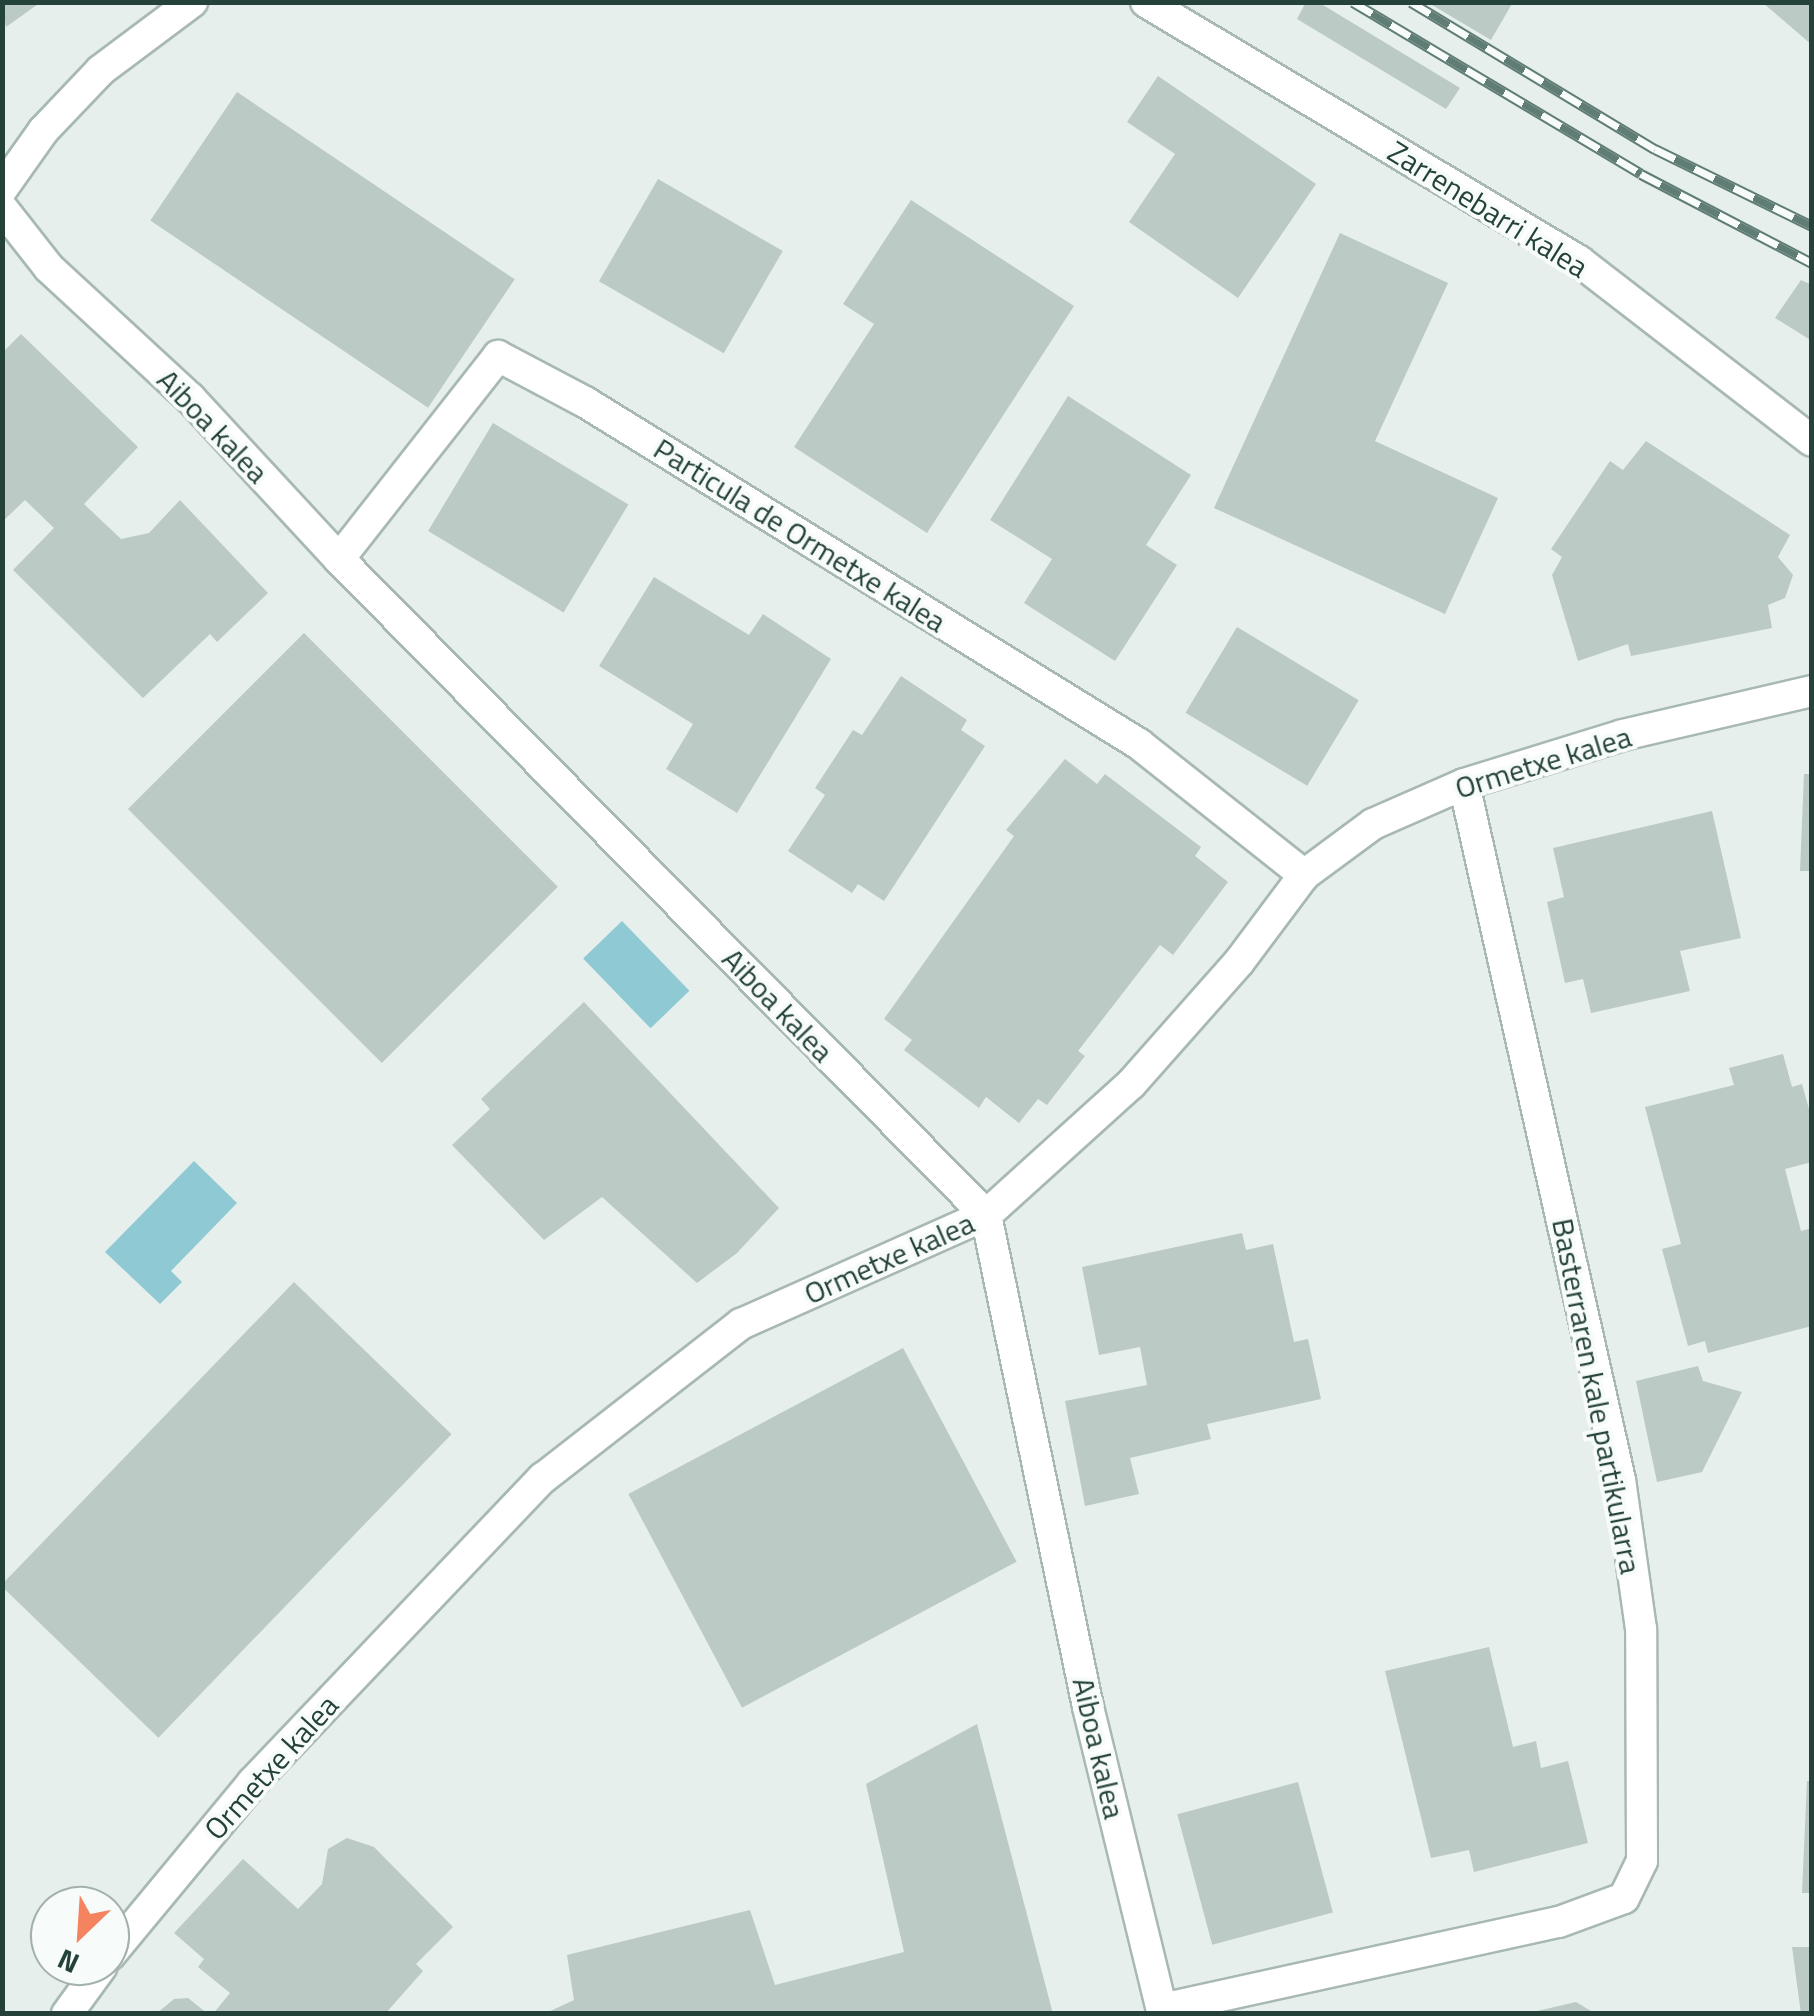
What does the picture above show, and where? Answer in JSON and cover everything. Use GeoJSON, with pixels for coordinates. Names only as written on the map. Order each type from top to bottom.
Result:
{"type":"FeatureCollection","features":[{"type":"Feature","properties":{"kind":"street"},"geometry":{"type":"LineString","coordinates":[[2,188],[43,131],[101,70],[192,2]]}},
{"type":"Feature","properties":{"kind":"street","name":"Zarrenebarri kalea"},"geometry":{"type":"LineString","coordinates":[[1146,2],[1579,262],[1812,441]]}},
{"type":"Feature","properties":{"kind":"street","name":"Aiboa kalea"},"geometry":{"type":"LineString","coordinates":[[2,208],[49,268],[190,398],[339,559],[986,1215],[1088,1707],[1163,2011]]}},
{"type":"Feature","properties":{"kind":"street","name":"Particula de Ormetxe kalea"},"geometry":{"type":"LineString","coordinates":[[339,559],[498,356],[585,402],[1139,744],[1304,875]]}},
{"type":"Feature","properties":{"kind":"street","name":"Ormetxe kalea"},"geometry":{"type":"LineString","coordinates":[[130,1931],[253,1782],[543,1478],[741,1324],[986,1215],[1131,1084],[1240,962],[1304,875],[1374,824],[1464,784],[1623,736],[1812,691]]}},
{"type":"Feature","properties":{"kind":"street","name":"Basterraren kale partikularra"},"geometry":{"type":"LineString","coordinates":[[1163,2011],[1559,1922],[1624,1898],[1642,1861],[1641,1630],[1620,1480],[1464,784]]}},
{"type":"Feature","properties":{"kind":"street"},"geometry":{"type":"LineString","coordinates":[[67,2014],[87,1986]]}},
{"type":"Feature","properties":{"kind":"water"},"geometry":{"type":"Polygon","coordinates":[[[622,921],[689,991],[651,1028],[583,959],[622,921]]]}},
{"type":"Feature","properties":{"kind":"water"},"geometry":{"type":"Polygon","coordinates":[[[194,1161],[237,1203],[171,1271],[182,1282],[160,1304],[105,1252],[194,1161]]]}},
{"type":"Feature","properties":{"kind":"building"},"geometry":{"type":"Polygon","coordinates":[[[2,2],[41,2],[6,27],[2,2]]]}},
{"type":"Feature","properties":{"kind":"building"},"geometry":{"type":"Polygon","coordinates":[[[1306,2],[1318,2],[1460,88],[1446,109],[1297,19],[1306,2]]]}},
{"type":"Feature","properties":{"kind":"building"},"geometry":{"type":"Polygon","coordinates":[[[1427,2],[1513,2],[1491,40],[1427,2]]]}},
{"type":"Feature","properties":{"kind":"building"},"geometry":{"type":"Polygon","coordinates":[[[1762,2],[1812,2],[1812,45],[1762,2]]]}},
{"type":"Feature","properties":{"kind":"building"},"geometry":{"type":"Polygon","coordinates":[[[1158,76],[1316,184],[1238,298],[1129,222],[1175,154],[1127,122],[1158,76]]]}},
{"type":"Feature","properties":{"kind":"building"},"geometry":{"type":"Polygon","coordinates":[[[237,92],[515,279],[428,408],[150,221],[237,92]]]}},
{"type":"Feature","properties":{"kind":"building"},"geometry":{"type":"Polygon","coordinates":[[[658,179],[783,251],[724,353],[599,281],[658,179]]]}},
{"type":"Feature","properties":{"kind":"building"},"geometry":{"type":"Polygon","coordinates":[[[911,200],[1074,306],[927,533],[794,447],[874,324],[843,304],[911,200]]]}},
{"type":"Feature","properties":{"kind":"building"},"geometry":{"type":"Polygon","coordinates":[[[1340,233],[1448,283],[1375,441],[1498,498],[1445,614],[1214,508],[1340,233]]]}},
{"type":"Feature","properties":{"kind":"building"},"geometry":{"type":"Polygon","coordinates":[[[1801,280],[1812,285],[1812,341],[1775,318],[1801,280]]]}},
{"type":"Feature","properties":{"kind":"building"},"geometry":{"type":"Polygon","coordinates":[[[21,334],[138,447],[84,504],[121,539],[149,533],[180,500],[268,593],[217,642],[210,634],[143,698],[13,570],[54,528],[25,500],[2,522],[2,353],[21,334]]]}},
{"type":"Feature","properties":{"kind":"building"},"geometry":{"type":"Polygon","coordinates":[[[1068,396],[1191,475],[1146,545],[1177,565],[1115,661],[1024,603],[1052,559],[990,520],[1068,396]]]}},
{"type":"Feature","properties":{"kind":"building"},"geometry":{"type":"Polygon","coordinates":[[[493,423],[628,504],[564,612],[428,531],[493,423]]]}},
{"type":"Feature","properties":{"kind":"building"},"geometry":{"type":"Polygon","coordinates":[[[1646,441],[1790,535],[1778,557],[1793,575],[1785,598],[1768,605],[1772,628],[1631,656],[1628,644],[1578,661],[1552,575],[1562,557],[1551,549],[1610,461],[1623,470],[1646,441]]]}},
{"type":"Feature","properties":{"kind":"building"},"geometry":{"type":"Polygon","coordinates":[[[654,577],[749,635],[763,614],[831,659],[737,813],[666,769],[693,724],[599,666],[654,577]]]}},
{"type":"Feature","properties":{"kind":"building"},"geometry":{"type":"Polygon","coordinates":[[[1237,627],[1359,700],[1307,786],[1185,713],[1237,627]]]}},
{"type":"Feature","properties":{"kind":"building"},"geometry":{"type":"Polygon","coordinates":[[[304,633],[558,887],[382,1063],[128,809],[304,633]]]}},
{"type":"Feature","properties":{"kind":"building"},"geometry":{"type":"Polygon","coordinates":[[[901,676],[967,720],[961,730],[985,746],[884,901],[858,884],[852,893],[788,851],[825,795],[815,788],[853,730],[862,735],[901,676]]]}},
{"type":"Feature","properties":{"kind":"building"},"geometry":{"type":"Polygon","coordinates":[[[1065,759],[1097,784],[1105,774],[1201,847],[1195,856],[1228,882],[1173,955],[1160,945],[1078,1051],[1085,1056],[1047,1105],[1038,1099],[1019,1123],[986,1097],[979,1108],[904,1050],[912,1040],[884,1019],[1014,836],[1006,830],[1065,759]]]}},
{"type":"Feature","properties":{"kind":"building"},"geometry":{"type":"Polygon","coordinates":[[[1804,774],[1812,774],[1812,871],[1800,871],[1804,774]]]}},
{"type":"Feature","properties":{"kind":"building"},"geometry":{"type":"Polygon","coordinates":[[[1712,811],[1741,938],[1680,951],[1690,991],[1591,1013],[1583,979],[1565,983],[1547,902],[1564,897],[1553,848],[1712,811]]]}},
{"type":"Feature","properties":{"kind":"building"},"geometry":{"type":"Polygon","coordinates":[[[584,1002],[779,1208],[737,1253],[697,1283],[602,1197],[544,1240],[452,1145],[490,1109],[481,1099],[584,1002]]]}},
{"type":"Feature","properties":{"kind":"building"},"geometry":{"type":"Polygon","coordinates":[[[1783,1054],[1792,1087],[1802,1084],[1812,1120],[1812,1162],[1785,1169],[1801,1231],[1812,1228],[1812,1326],[1708,1353],[1705,1341],[1688,1346],[1662,1249],[1681,1244],[1645,1107],[1734,1085],[1729,1068],[1783,1054]]]}},
{"type":"Feature","properties":{"kind":"building"},"geometry":{"type":"Polygon","coordinates":[[[1242,1233],[1246,1250],[1273,1244],[1294,1342],[1308,1339],[1321,1399],[1207,1424],[1211,1439],[1130,1458],[1139,1494],[1085,1506],[1065,1401],[1147,1385],[1140,1347],[1099,1355],[1082,1267],[1242,1233]]]}},
{"type":"Feature","properties":{"kind":"building"},"geometry":{"type":"Polygon","coordinates":[[[294,1282],[452,1434],[158,1738],[2,1584],[294,1282]]]}},
{"type":"Feature","properties":{"kind":"building"},"geometry":{"type":"Polygon","coordinates":[[[903,1348],[1017,1562],[742,1708],[628,1494],[903,1348]]]}},
{"type":"Feature","properties":{"kind":"building"},"geometry":{"type":"Polygon","coordinates":[[[1698,1366],[1703,1381],[1742,1392],[1702,1472],[1657,1482],[1636,1381],[1698,1366]]]}},
{"type":"Feature","properties":{"kind":"building"},"geometry":{"type":"Polygon","coordinates":[[[1489,1647],[1513,1747],[1536,1741],[1541,1768],[1568,1761],[1588,1843],[1474,1872],[1469,1850],[1431,1858],[1385,1671],[1489,1647]]]}},
{"type":"Feature","properties":{"kind":"building"},"geometry":{"type":"Polygon","coordinates":[[[977,1724],[1053,2014],[544,2014],[574,2000],[567,1955],[750,1910],[775,1985],[904,1952],[866,1784],[977,1724]]]}},
{"type":"Feature","properties":{"kind":"building"},"geometry":{"type":"Polygon","coordinates":[[[1807,1781],[1812,1781],[1812,1893],[1802,1893],[1807,1781]]]}},
{"type":"Feature","properties":{"kind":"building"},"geometry":{"type":"Polygon","coordinates":[[[1298,1782],[1333,1912],[1212,1945],[1177,1814],[1298,1782]]]}},
{"type":"Feature","properties":{"kind":"building"},"geometry":{"type":"Polygon","coordinates":[[[347,1838],[374,1847],[453,1927],[416,1964],[423,1971],[385,2014],[213,2014],[230,1993],[198,1967],[204,1959],[174,1933],[243,1859],[298,1909],[322,1884],[328,1849],[347,1838]]]}},
{"type":"Feature","properties":{"kind":"building"},"geometry":{"type":"Polygon","coordinates":[[[1792,1947],[1812,1947],[1812,2014],[1801,2014],[1792,1947]]]}},
{"type":"Feature","properties":{"kind":"building"},"geometry":{"type":"Polygon","coordinates":[[[188,1998],[208,2014],[156,2014],[174,1999],[188,1998]]]}},
{"type":"Feature","properties":{"kind":"building"},"geometry":{"type":"Polygon","coordinates":[[[1576,2002],[1596,2014],[1533,2014],[1533,2012],[1576,2002]]]}},
{"type":"Feature","properties":{"kind":"railway"},"geometry":{"type":"LineString","coordinates":[[1353,2],[1641,174],[1812,263]]}},
{"type":"Feature","properties":{"kind":"railway"},"geometry":{"type":"LineString","coordinates":[[1411,2],[1655,149],[1812,226]]}}]}
